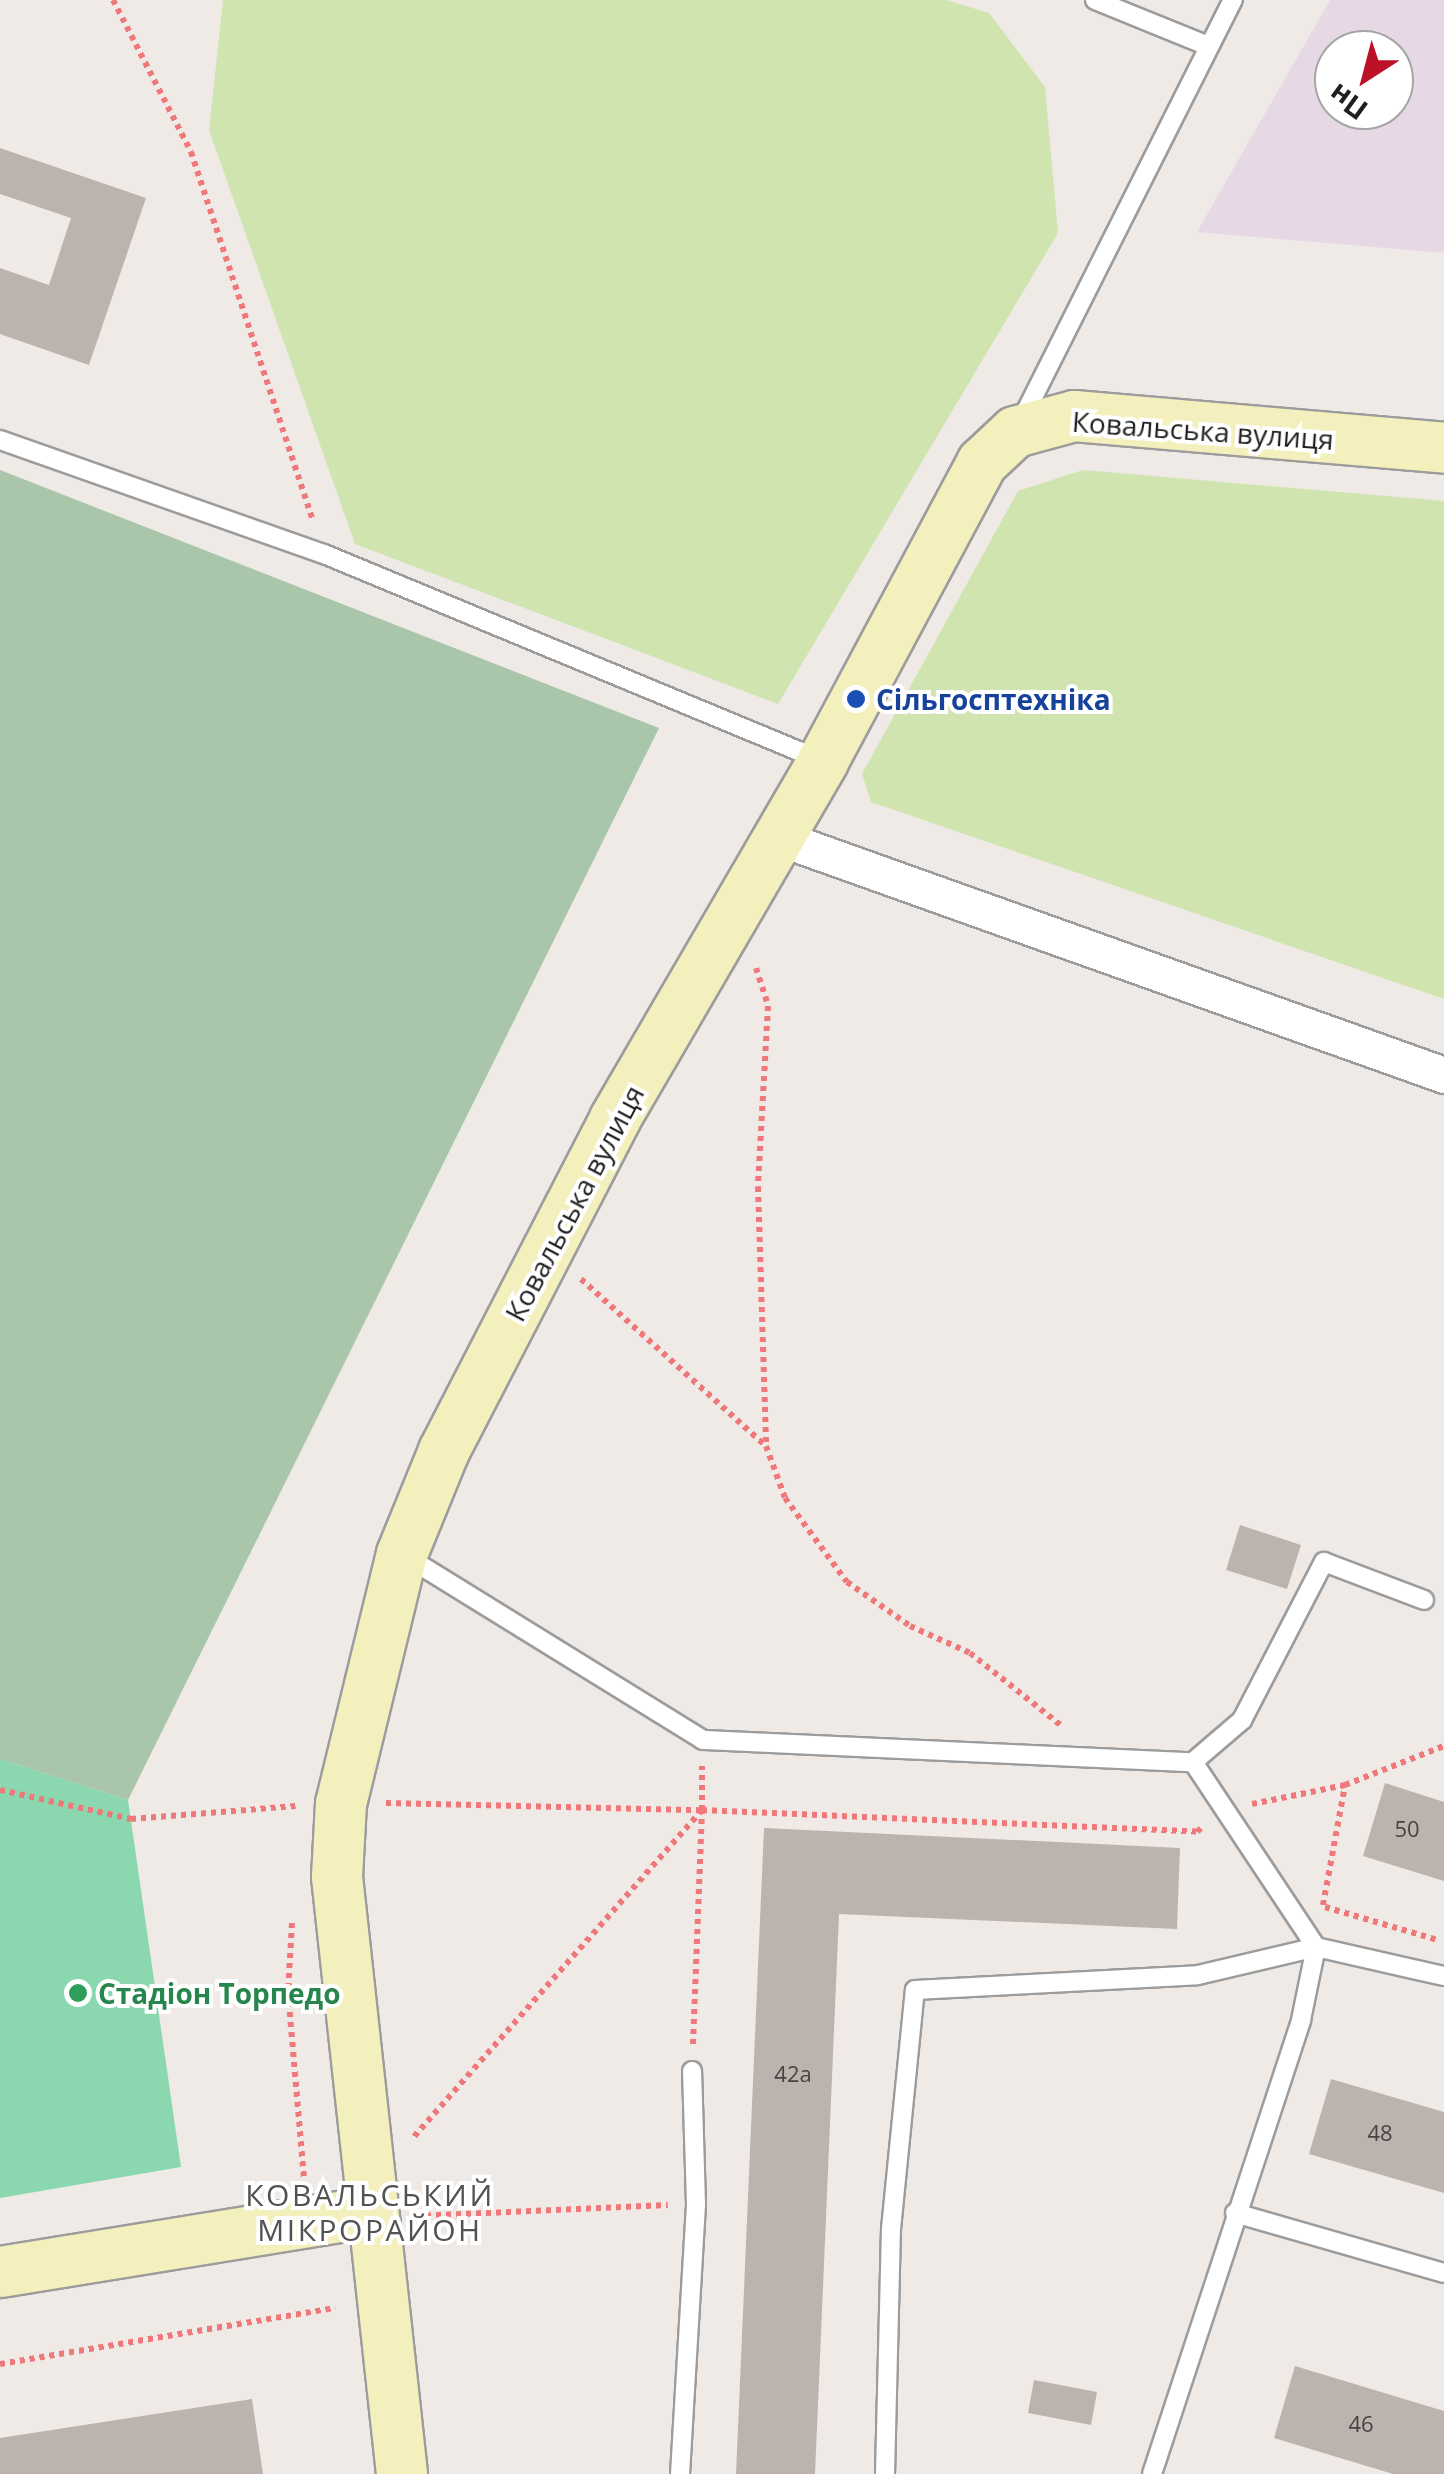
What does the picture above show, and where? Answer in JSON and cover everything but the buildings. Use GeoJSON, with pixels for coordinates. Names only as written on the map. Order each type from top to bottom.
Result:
{"type":"FeatureCollection","features":[{"type":"Feature","properties":{"kind":"street","name":"Ковальська вулиця"},"geometry":{"type":"LineString","coordinates":[[402,2474],[399,2209],[337,1878],[341,1804],[402,1554],[444,1451],[547,1252],[823,761],[982,462],[1015,432],[1074,416],[1444,448]]}},
{"type":"Feature","properties":{"kind":"street"},"geometry":{"type":"LineString","coordinates":[[780,838],[1444,1076]]}},
{"type":"Feature","properties":{"kind":"street"},"geometry":{"type":"LineString","coordinates":[[0,2272],[399,2209]]}},
{"type":"Feature","properties":{"kind":"lane"},"geometry":{"type":"LineString","coordinates":[[1095,0],[1206,45]]}},
{"type":"Feature","properties":{"kind":"lane"},"geometry":{"type":"LineString","coordinates":[[1015,432],[1206,45],[1234,0]]}},
{"type":"Feature","properties":{"kind":"lane"},"geometry":{"type":"LineString","coordinates":[[0,440],[324,554],[823,761]]}},
{"type":"Feature","properties":{"kind":"lane"},"geometry":{"type":"LineString","coordinates":[[402,1554],[703,1740],[1094,1754],[1192,1762],[1242,1720],[1324,1562],[1424,1600]]}},
{"type":"Feature","properties":{"kind":"lane"},"geometry":{"type":"LineString","coordinates":[[1152,2474],[1301,2020],[1316,1947],[1220,1810],[1192,1762]]}},
{"type":"Feature","properties":{"kind":"lane"},"geometry":{"type":"LineString","coordinates":[[885,2474],[892,2228],[914,1990],[1198,1975],[1316,1947],[1444,1976]]}},
{"type":"Feature","properties":{"kind":"lane"},"geometry":{"type":"LineString","coordinates":[[680,2474],[696,2204],[692,2070]]}},
{"type":"Feature","properties":{"kind":"lane"},"geometry":{"type":"LineString","coordinates":[[1235,2213],[1444,2273]]}},
{"type":"Feature","properties":{"kind":"path"},"geometry":{"type":"LineString","coordinates":[[113,0],[192,152],[324,554]]}},
{"type":"Feature","properties":{"kind":"path"},"geometry":{"type":"LineString","coordinates":[[737,912],[768,1006],[758,1186],[766,1446],[785,1498],[847,1582],[910,1626],[970,1652],[1094,1754]]}},
{"type":"Feature","properties":{"kind":"path"},"geometry":{"type":"LineString","coordinates":[[547,1252],[766,1446]]}},
{"type":"Feature","properties":{"kind":"path"},"geometry":{"type":"LineString","coordinates":[[692,2070],[703,1740]]}},
{"type":"Feature","properties":{"kind":"path"},"geometry":{"type":"LineString","coordinates":[[378,1803],[702,1810],[1197,1832],[1220,1810],[1345,1785],[1444,1746]]}},
{"type":"Feature","properties":{"kind":"path"},"geometry":{"type":"LineString","coordinates":[[1316,1947],[1345,1785]]}},
{"type":"Feature","properties":{"kind":"path"},"geometry":{"type":"LineString","coordinates":[[0,1790],[131,1819],[299,1806]]}},
{"type":"Feature","properties":{"kind":"path"},"geometry":{"type":"LineString","coordinates":[[406,2145],[702,1810]]}},
{"type":"Feature","properties":{"kind":"path"},"geometry":{"type":"LineString","coordinates":[[1323,1906],[1444,1942]]}},
{"type":"Feature","properties":{"kind":"path"},"geometry":{"type":"LineString","coordinates":[[399,2209],[696,2204]]}},
{"type":"Feature","properties":{"kind":"path"},"geometry":{"type":"LineString","coordinates":[[399,2209],[418,2235]]}},
{"type":"Feature","properties":{"kind":"path"},"geometry":{"type":"LineString","coordinates":[[0,2364],[335,2305],[338,2324]]}},
{"type":"Feature","properties":{"kind":"shaded area"},"geometry":{"type":"Polygon","coordinates":[[[1330,0],[1444,0],[1444,253],[1197,232],[1330,0]]]}},
{"type":"Feature","properties":{"kind":"green space"},"geometry":{"type":"Polygon","coordinates":[[[223,0],[946,0],[989,13],[1045,87],[1058,233],[778,704],[355,544],[209,130],[223,0]]]}},
{"type":"Feature","properties":{"kind":"green space"},"geometry":{"type":"Polygon","coordinates":[[[0,470],[659,728],[128,1800],[0,1759],[0,470]]]}},
{"type":"Feature","properties":{"kind":"green space"},"geometry":{"type":"Polygon","coordinates":[[[1083,470],[1444,501],[1444,999],[871,802],[862,774],[1018,491],[1083,470]]]}},
{"type":"Feature","properties":{"kind":"green space","name":"Стадіон Торпедо"},"geometry":{"type":"Polygon","coordinates":[[[0,1759],[128,1800],[181,2167],[0,2198],[0,1759]]]}},
{"type":"Feature","properties":{"kind":"place","name":"Сільгосптехніка"},"geometry":{"type":"Point","coordinates":[856,699]}},
{"type":"Feature","properties":{"kind":"place","name":"Стадіон Торпедо"},"geometry":{"type":"Point","coordinates":[78,1993]}},
{"type":"Feature","properties":{"kind":"district","name":"КОВАЛЬСЬКИЙ МІКРОРАЙОН"},"geometry":{"type":"Point","coordinates":[370,2212]}}]}
